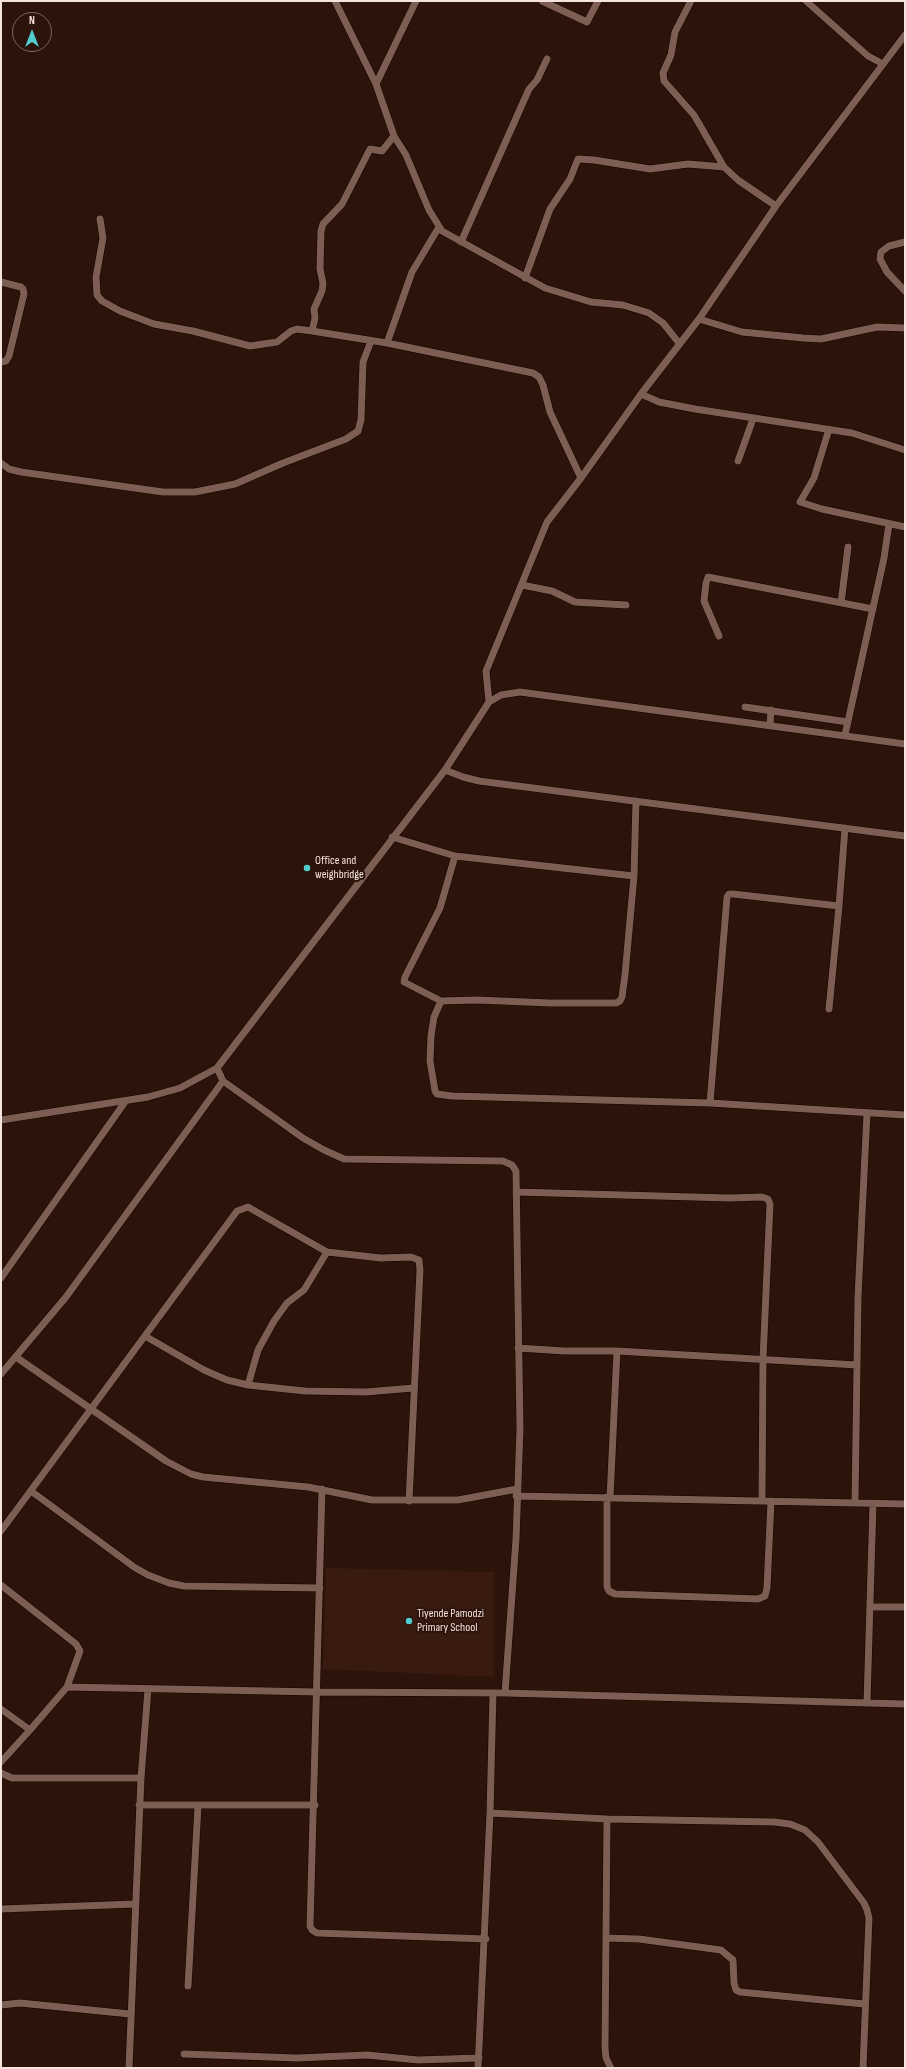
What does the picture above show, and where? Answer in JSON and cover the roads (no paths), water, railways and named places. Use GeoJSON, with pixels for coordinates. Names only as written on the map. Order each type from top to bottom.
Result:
{"type":"FeatureCollection","features":[{"type":"Feature","properties":{"kind":"street"},"geometry":{"type":"LineString","coordinates":[[335,1],[376,84],[394,136],[406,155],[429,210],[439,227],[446,234],[545,288],[591,302],[631,306],[649,313],[663,323],[679,343]]}},
{"type":"Feature","properties":{"kind":"street"},"geometry":{"type":"LineString","coordinates":[[376,84],[416,1]]}},
{"type":"Feature","properties":{"kind":"street"},"geometry":{"type":"LineString","coordinates":[[542,1],[587,22],[598,1]]}},
{"type":"Feature","properties":{"kind":"street"},"geometry":{"type":"LineString","coordinates":[[691,1],[675,32],[671,54],[663,73],[664,81],[694,115],[724,167],[738,180],[776,206]]}},
{"type":"Feature","properties":{"kind":"street"},"geometry":{"type":"LineString","coordinates":[[806,1],[868,56],[883,64]]}},
{"type":"Feature","properties":{"kind":"street"},"geometry":{"type":"LineString","coordinates":[[489,702],[486,671],[547,522],[581,478],[679,343],[699,319],[776,206],[905,35]]}},
{"type":"Feature","properties":{"kind":"street"},"geometry":{"type":"LineString","coordinates":[[461,242],[529,89],[537,80],[547,59]]}},
{"type":"Feature","properties":{"kind":"street"},"geometry":{"type":"LineString","coordinates":[[312,331],[315,318],[314,309],[322,291],[323,283],[320,269],[321,231],[323,224],[342,204],[353,179],[370,150],[382,151],[394,136]]}},
{"type":"Feature","properties":{"kind":"street"},"geometry":{"type":"LineString","coordinates":[[525,278],[550,209],[570,179],[578,160],[594,160],[650,169],[688,164],[724,167]]}},
{"type":"Feature","properties":{"kind":"street"},"geometry":{"type":"LineString","coordinates":[[100,219],[103,243],[96,277],[96,291],[102,301],[120,311],[154,324],[194,331],[250,346],[277,342],[291,331],[297,329],[387,343],[533,373],[539,378],[550,412],[581,478]]}},
{"type":"Feature","properties":{"kind":"street"},"geometry":{"type":"LineString","coordinates":[[387,343],[412,272],[439,227]]}},
{"type":"Feature","properties":{"kind":"street"},"geometry":{"type":"LineString","coordinates":[[905,242],[889,246],[881,252],[880,259],[887,272],[905,291]]}},
{"type":"Feature","properties":{"kind":"street"},"geometry":{"type":"LineString","coordinates":[[1,282],[21,287],[24,294],[9,356],[6,361],[1,362]]}},
{"type":"Feature","properties":{"kind":"street"},"geometry":{"type":"LineString","coordinates":[[699,319],[742,332],[820,339],[876,327],[905,328]]}},
{"type":"Feature","properties":{"kind":"street"},"geometry":{"type":"LineString","coordinates":[[1,463],[9,469],[21,472],[163,492],[195,492],[234,484],[346,438],[358,431],[361,420],[363,362],[371,341]]}},
{"type":"Feature","properties":{"kind":"street"},"geometry":{"type":"LineString","coordinates":[[641,394],[659,402],[753,419],[852,433],[905,450]]}},
{"type":"Feature","properties":{"kind":"street"},"geometry":{"type":"LineString","coordinates":[[738,461],[753,419]]}},
{"type":"Feature","properties":{"kind":"street"},"geometry":{"type":"LineString","coordinates":[[829,429],[814,478],[800,502],[822,509],[905,527]]}},
{"type":"Feature","properties":{"kind":"street"},"geometry":{"type":"LineString","coordinates":[[845,735],[884,558],[889,524]]}},
{"type":"Feature","properties":{"kind":"street"},"geometry":{"type":"LineString","coordinates":[[841,603],[848,547]]}},
{"type":"Feature","properties":{"kind":"street"},"geometry":{"type":"LineString","coordinates":[[720,636],[704,600],[708,577],[873,609]]}},
{"type":"Feature","properties":{"kind":"street"},"geometry":{"type":"LineString","coordinates":[[522,585],[552,591],[575,602],[626,605]]}},
{"type":"Feature","properties":{"kind":"street"},"geometry":{"type":"LineString","coordinates":[[1,1120],[125,1102],[172,1091],[217,1068],[392,837],[445,770],[489,702],[501,695],[520,692],[905,744]]}},
{"type":"Feature","properties":{"kind":"street"},"geometry":{"type":"LineString","coordinates":[[745,707],[848,722]]}},
{"type":"Feature","properties":{"kind":"street"},"geometry":{"type":"LineString","coordinates":[[770,725],[771,710]]}},
{"type":"Feature","properties":{"kind":"street"},"geometry":{"type":"LineString","coordinates":[[445,770],[479,781],[905,836]]}},
{"type":"Feature","properties":{"kind":"street"},"geometry":{"type":"LineString","coordinates":[[455,856],[440,908],[405,977],[404,982],[440,1001],[478,1000],[550,1003],[616,1003],[620,1001],[625,975],[634,876],[636,801]]}},
{"type":"Feature","properties":{"kind":"street"},"geometry":{"type":"LineString","coordinates":[[829,1009],[845,828]]}},
{"type":"Feature","properties":{"kind":"street"},"geometry":{"type":"LineString","coordinates":[[392,837],[455,856],[634,876]]}},
{"type":"Feature","properties":{"kind":"street"},"geometry":{"type":"LineString","coordinates":[[710,1103],[729,894],[839,906]]}},
{"type":"Feature","properties":{"kind":"street"},"geometry":{"type":"LineString","coordinates":[[440,1001],[434,1017],[431,1036],[430,1061],[435,1091],[437,1094],[452,1096],[710,1103],[905,1115]]}},
{"type":"Feature","properties":{"kind":"street"},"geometry":{"type":"LineString","coordinates":[[217,1068],[223,1081],[303,1138],[344,1159],[503,1161],[512,1165],[516,1171],[520,1430],[516,1492],[516,1539],[505,1693]]}},
{"type":"Feature","properties":{"kind":"street"},"geometry":{"type":"LineString","coordinates":[[1,1374],[66,1297],[223,1081]]}},
{"type":"Feature","properties":{"kind":"street"},"geometry":{"type":"LineString","coordinates":[[1,1278],[125,1102]]}},
{"type":"Feature","properties":{"kind":"street"},"geometry":{"type":"LineString","coordinates":[[855,1503],[858,1298],[867,1113]]}},
{"type":"Feature","properties":{"kind":"street"},"geometry":{"type":"LineString","coordinates":[[516,1192],[728,1198],[762,1197],[768,1199],[770,1204],[763,1359],[762,1501]]}},
{"type":"Feature","properties":{"kind":"street"},"geometry":{"type":"LineString","coordinates":[[1,1531],[236,1211],[242,1208],[254,1209],[327,1252],[381,1258],[412,1257],[418,1260],[420,1270],[413,1388],[409,1501]]}},
{"type":"Feature","properties":{"kind":"street"},"geometry":{"type":"LineString","coordinates":[[248,1385],[258,1350],[274,1321],[287,1303],[304,1290],[327,1252]]}},
{"type":"Feature","properties":{"kind":"street"},"geometry":{"type":"LineString","coordinates":[[145,1336],[204,1370],[228,1380],[248,1385],[305,1391],[366,1392],[413,1388]]}},
{"type":"Feature","properties":{"kind":"street"},"geometry":{"type":"LineString","coordinates":[[518,1348],[564,1351],[617,1351],[857,1365]]}},
{"type":"Feature","properties":{"kind":"street"},"geometry":{"type":"LineString","coordinates":[[617,1351],[609,1497],[607,1587],[609,1592],[614,1594],[758,1600],[765,1596],[768,1588],[771,1501]]}},
{"type":"Feature","properties":{"kind":"street"},"geometry":{"type":"LineString","coordinates":[[16,1357],[166,1461],[191,1474],[203,1477],[322,1489],[372,1500],[458,1500],[516,1492],[609,1497],[905,1504]]}},
{"type":"Feature","properties":{"kind":"street"},"geometry":{"type":"LineString","coordinates":[[322,1489],[315,1805],[309,1921],[312,1930],[317,1933],[486,1939]]}},
{"type":"Feature","properties":{"kind":"street"},"geometry":{"type":"LineString","coordinates":[[31,1491],[134,1568],[169,1583],[184,1586],[320,1588]]}},
{"type":"Feature","properties":{"kind":"street"},"geometry":{"type":"LineString","coordinates":[[867,1702],[873,1504]]}},
{"type":"Feature","properties":{"kind":"street"},"geometry":{"type":"LineString","coordinates":[[1,1585],[79,1648],[76,1664],[68,1687],[1,1762]]}},
{"type":"Feature","properties":{"kind":"street"},"geometry":{"type":"LineString","coordinates":[[870,1607],[905,1607]]}},
{"type":"Feature","properties":{"kind":"street"},"geometry":{"type":"LineString","coordinates":[[68,1687],[318,1692],[505,1693],[905,1704]]}},
{"type":"Feature","properties":{"kind":"street"},"geometry":{"type":"LineString","coordinates":[[129,2068],[139,1805],[148,1689]]}},
{"type":"Feature","properties":{"kind":"street"},"geometry":{"type":"LineString","coordinates":[[478,2068],[486,1939],[493,1693]]}},
{"type":"Feature","properties":{"kind":"street"},"geometry":{"type":"LineString","coordinates":[[1,1709],[30,1730]]}},
{"type":"Feature","properties":{"kind":"street"},"geometry":{"type":"LineString","coordinates":[[1,1773],[12,1778],[141,1778]]}},
{"type":"Feature","properties":{"kind":"street"},"geometry":{"type":"LineString","coordinates":[[139,1805],[315,1805]]}},
{"type":"Feature","properties":{"kind":"street"},"geometry":{"type":"LineString","coordinates":[[188,1986],[198,1806]]}},
{"type":"Feature","properties":{"kind":"street"},"geometry":{"type":"LineString","coordinates":[[490,1813],[607,1820],[766,1822],[790,1824],[805,1830],[818,1842],[864,1903],[869,1918],[864,2004],[863,2068]]}},
{"type":"Feature","properties":{"kind":"street"},"geometry":{"type":"LineString","coordinates":[[607,1820],[605,2048],[606,2058],[611,2068]]}},
{"type":"Feature","properties":{"kind":"street"},"geometry":{"type":"LineString","coordinates":[[1,1909],[135,1904]]}},
{"type":"Feature","properties":{"kind":"street"},"geometry":{"type":"LineString","coordinates":[[606,1938],[639,1939],[721,1950],[733,1960],[734,1983],[736,1990],[740,1992],[864,2004]]}},
{"type":"Feature","properties":{"kind":"street"},"geometry":{"type":"LineString","coordinates":[[1,2005],[20,2003],[130,2014]]}},
{"type":"Feature","properties":{"kind":"street"},"geometry":{"type":"LineString","coordinates":[[184,2054],[297,2058],[367,2055],[418,2060],[479,2058]]}},
{"type":"Feature","properties":{"kind":"place","name":"Office and weighbridge"},"geometry":{"type":"Point","coordinates":[307,868]}},
{"type":"Feature","properties":{"kind":"place","name":"Tiyende Pamodzi Primary School"},"geometry":{"type":"Point","coordinates":[409,1621]}}]}
